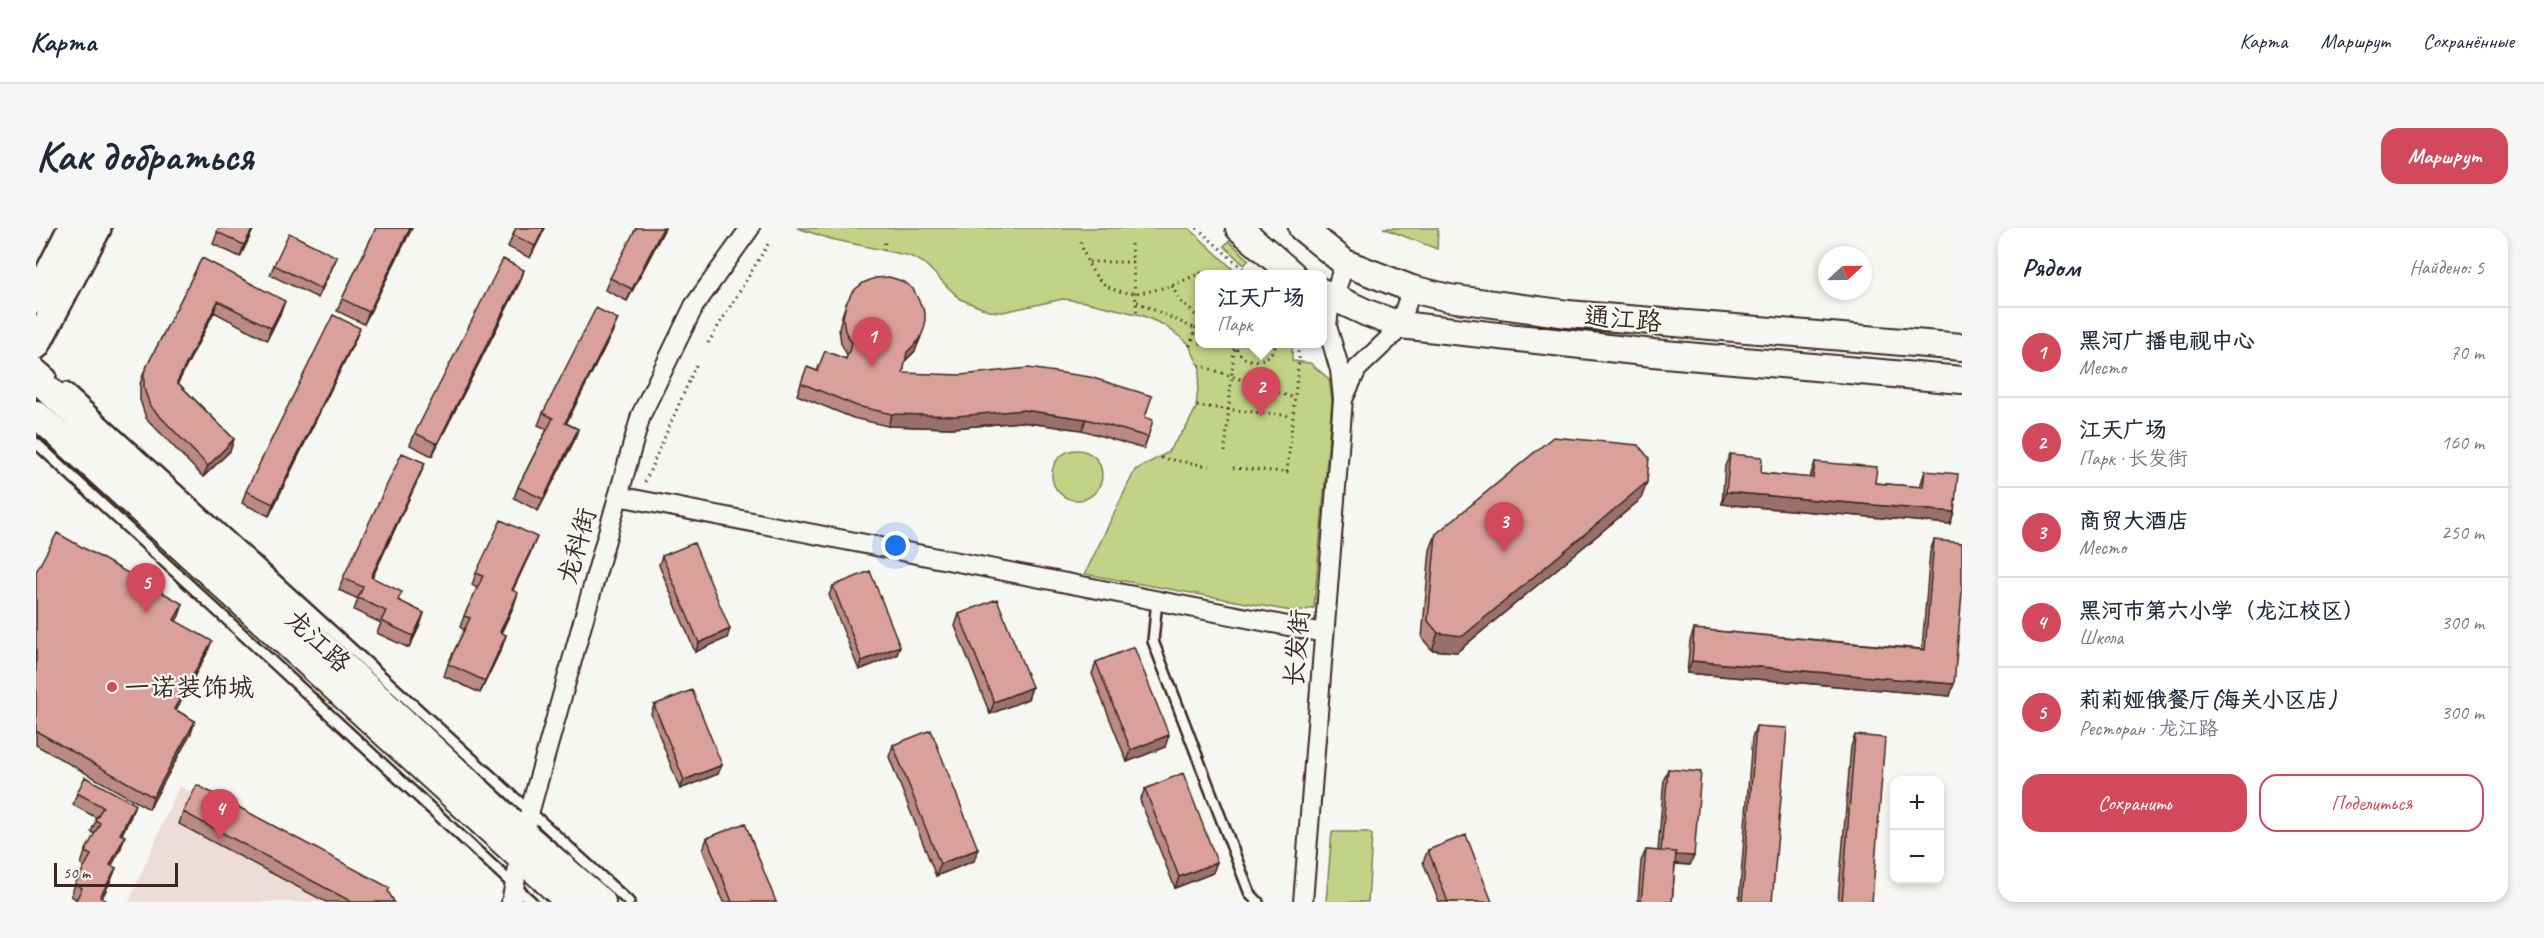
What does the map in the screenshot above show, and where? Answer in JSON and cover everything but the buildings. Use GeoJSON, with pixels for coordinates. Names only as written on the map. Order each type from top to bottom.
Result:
{"type":"FeatureCollection","features":[{"type":"Feature","properties":{"kind":"main road"},"geometry":{"type":"LineString","coordinates":[[36,299],[72,228]]}},
{"type":"Feature","properties":{"kind":"main road"},"geometry":{"type":"LineString","coordinates":[[36,345],[97,228]]}},
{"type":"Feature","properties":{"kind":"street","name":"龙科街"},"geometry":{"type":"LineString","coordinates":[[513,894],[530,810],[641,415],[694,306],[750,228]]}},
{"type":"Feature","properties":{"kind":"street"},"geometry":{"type":"LineString","coordinates":[[1239,228],[1288,270]]}},
{"type":"Feature","properties":{"kind":"street","name":"通江路"},"geometry":{"type":"LineString","coordinates":[[1302,228],[1346,263],[1412,289],[1449,298],[1568,314],[1962,347]]}},
{"type":"Feature","properties":{"kind":"street","name":"长发街"},"geometry":{"type":"LineString","coordinates":[[1303,902],[1343,399],[1340,370],[1327,326],[1328,295],[1346,263]]}},
{"type":"Feature","properties":{"kind":"street","name":"长发街"},"geometry":{"type":"LineString","coordinates":[[1343,399],[1356,369],[1397,331],[1412,289]]}},
{"type":"Feature","properties":{"kind":"street","name":"通江路"},"geometry":{"type":"LineString","coordinates":[[1328,295],[1400,324],[1632,350],[1962,380]]}},
{"type":"Feature","properties":{"kind":"street","name":"龙江路"},"geometry":{"type":"LineString","coordinates":[[36,378],[522,846],[569,902]]}},
{"type":"Feature","properties":{"kind":"street","name":"龙江路"},"geometry":{"type":"LineString","coordinates":[[36,414],[522,846],[602,902]]}},
{"type":"Feature","properties":{"kind":"street"},"geometry":{"type":"LineString","coordinates":[[618,496],[1324,633]]}},
{"type":"Feature","properties":{"kind":"lane"},"geometry":{"type":"LineString","coordinates":[[36,362],[629,902]]}},
{"type":"Feature","properties":{"kind":"lane"},"geometry":{"type":"LineString","coordinates":[[36,443],[513,894],[532,902]]}},
{"type":"Feature","properties":{"kind":"lane"},"geometry":{"type":"LineString","coordinates":[[1157,600],[1153,641],[1251,894],[1258,902]]}},
{"type":"Feature","properties":{"kind":"path"},"geometry":{"type":"LineString","coordinates":[[1197,228],[1244,270]]}},
{"type":"Feature","properties":{"kind":"path"},"geometry":{"type":"LineString","coordinates":[[884,250],[885,240]]}},
{"type":"Feature","properties":{"kind":"path"},"geometry":{"type":"LineString","coordinates":[[708,343],[770,241]]}},
{"type":"Feature","properties":{"kind":"path"},"geometry":{"type":"LineString","coordinates":[[1082,242],[1089,262],[1105,284],[1120,292],[1151,293],[1195,276]]}},
{"type":"Feature","properties":{"kind":"path"},"geometry":{"type":"LineString","coordinates":[[1131,244],[1137,314]]}},
{"type":"Feature","properties":{"kind":"path"},"geometry":{"type":"LineString","coordinates":[[1089,262],[1133,262]]}},
{"type":"Feature","properties":{"kind":"path"},"geometry":{"type":"LineString","coordinates":[[1172,286],[1180,301],[1195,314]]}},
{"type":"Feature","properties":{"kind":"path"},"geometry":{"type":"LineString","coordinates":[[1137,302],[1195,329]]}},
{"type":"Feature","properties":{"kind":"path"},"geometry":{"type":"LineString","coordinates":[[1190,346],[1195,332]]}},
{"type":"Feature","properties":{"kind":"path"},"geometry":{"type":"LineString","coordinates":[[1225,452],[1234,348]]}},
{"type":"Feature","properties":{"kind":"path"},"geometry":{"type":"LineString","coordinates":[[1235,348],[1242,357],[1256,361],[1269,356],[1274,348]]}},
{"type":"Feature","properties":{"kind":"path"},"geometry":{"type":"LineString","coordinates":[[1233,468],[1287,472],[1299,358],[1298,348]]}},
{"type":"Feature","properties":{"kind":"path"},"geometry":{"type":"LineString","coordinates":[[645,482],[697,363]]}},
{"type":"Feature","properties":{"kind":"path"},"geometry":{"type":"LineString","coordinates":[[1199,365],[1294,398]]}},
{"type":"Feature","properties":{"kind":"path"},"geometry":{"type":"LineString","coordinates":[[1197,406],[1292,416]]}},
{"type":"Feature","properties":{"kind":"path"},"geometry":{"type":"LineString","coordinates":[[1161,458],[1209,466]]}},
{"type":"Feature","properties":{"kind":"shaded area"},"geometry":{"type":"Polygon","coordinates":[[[179,786],[387,893],[393,902],[129,902],[179,786]]]}},
{"type":"Feature","properties":{"kind":"green space"},"geometry":{"type":"Polygon","coordinates":[[[797,228],[1189,228],[1234,270],[1195,270],[1195,348],[1292,348],[1292,361],[1310,363],[1329,379],[1332,401],[1314,608],[1297,612],[1085,574],[1135,470],[1167,453],[1187,426],[1196,408],[1200,368],[1188,343],[1164,325],[1141,315],[1086,302],[1063,299],[1003,312],[989,311],[960,299],[924,263],[910,256],[831,239],[797,228]]]}},
{"type":"Feature","properties":{"kind":"green space"},"geometry":{"type":"Polygon","coordinates":[[[1383,228],[1438,228],[1437,249],[1383,228]]]}},
{"type":"Feature","properties":{"kind":"green space"},"geometry":{"type":"Polygon","coordinates":[[[1229,241],[1249,260],[1244,265],[1224,246],[1229,241]]]}},
{"type":"Feature","properties":{"kind":"green space"},"geometry":{"type":"Polygon","coordinates":[[[1072,450],[1082,450],[1095,457],[1102,470],[1102,480],[1095,493],[1082,500],[1072,500],[1063,496],[1056,489],[1052,480],[1052,470],[1056,461],[1063,454],[1072,450]]]}},
{"type":"Feature","properties":{"kind":"green space"},"geometry":{"type":"Polygon","coordinates":[[[1332,832],[1368,832],[1372,835],[1368,902],[1326,902],[1332,832]]]}},
{"type":"Feature","properties":{"kind":"place","name":"黑河广播电视中心"},"geometry":{"type":"Point","coordinates":[872,367]}},
{"type":"Feature","properties":{"kind":"place","name":"江天广场"},"geometry":{"type":"Point","coordinates":[1261,417]}},
{"type":"Feature","properties":{"kind":"place","name":"商贸大酒店"},"geometry":{"type":"Point","coordinates":[1504,552]}},
{"type":"Feature","properties":{"kind":"place","name":"莉莉娅俄餐厅(海关小区店)"},"geometry":{"type":"Point","coordinates":[146,613]}},
{"type":"Feature","properties":{"kind":"place","name":"一诺装饰城"},"geometry":{"type":"Point","coordinates":[112,687]}},
{"type":"Feature","properties":{"kind":"place","name":"黑河市第六小学（龙江校区）"},"geometry":{"type":"Point","coordinates":[220,839]}}]}
